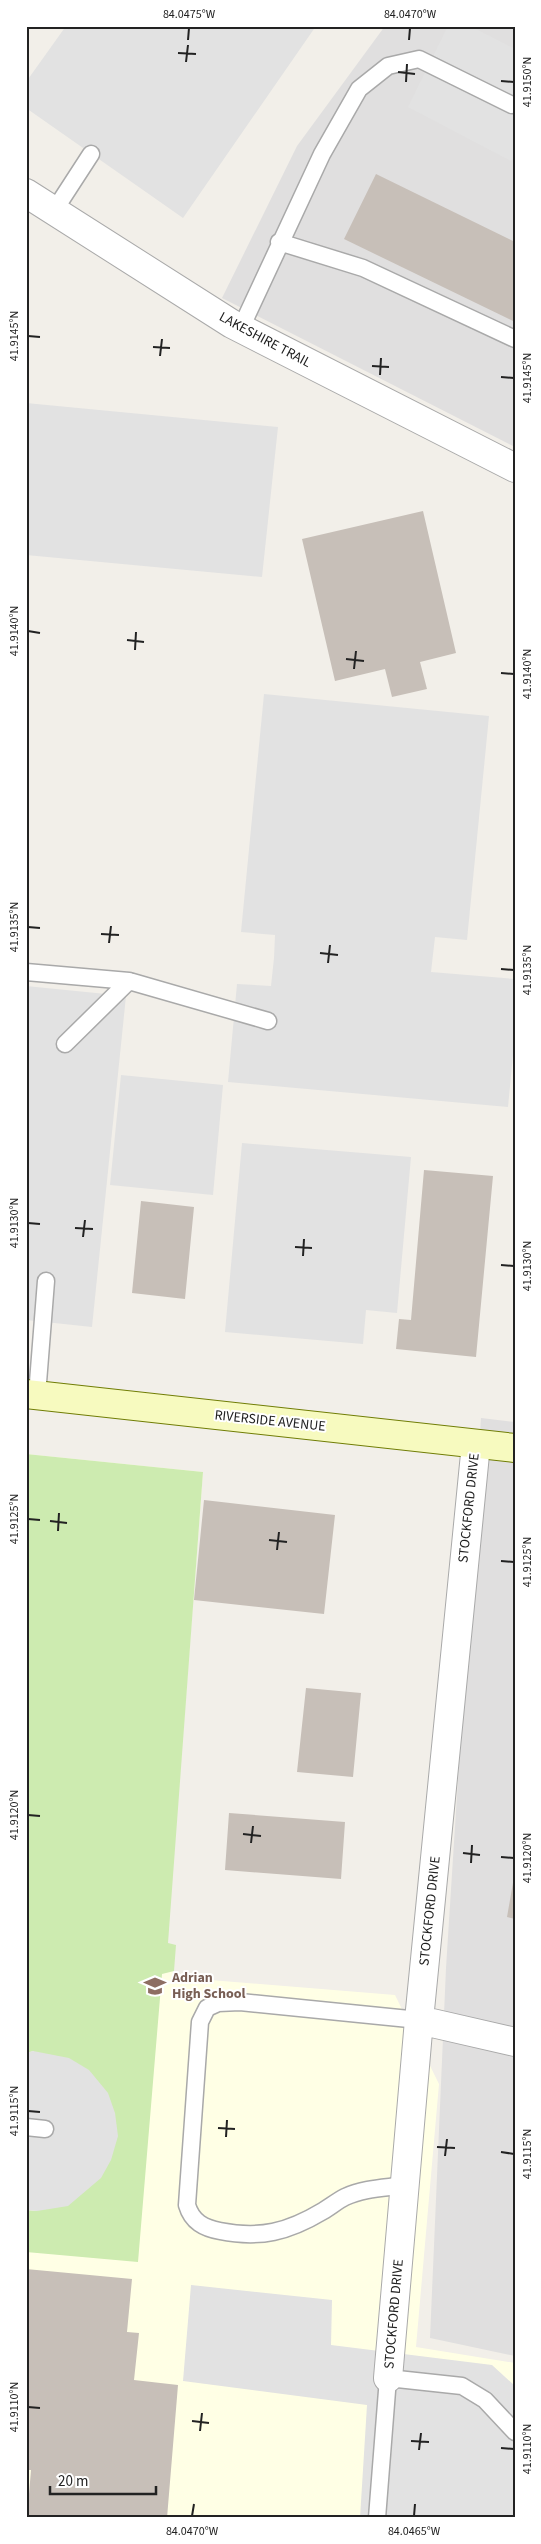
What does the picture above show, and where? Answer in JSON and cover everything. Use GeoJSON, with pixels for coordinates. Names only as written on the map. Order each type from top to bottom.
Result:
{"type":"FeatureCollection","features":[{"type":"Feature","properties":{"kind":"street","name":"LAKESHIRE TRAIL"},"geometry":{"type":"LineString","coordinates":[[26,193],[241,328],[515,468]]}},
{"type":"Feature","properties":{"kind":"street","name":"RIVERSIDE AVENUE"},"geometry":{"type":"LineString","coordinates":[[32,1395],[515,1448]]}},
{"type":"Feature","properties":{"kind":"street","name":"STOCKFORD DRIVE"},"geometry":{"type":"LineString","coordinates":[[388,2378],[419,2020],[476,1444]]}},
{"type":"Feature","properties":{"kind":"street"},"geometry":{"type":"LineString","coordinates":[[419,2020],[515,2042]]}},
{"type":"Feature","properties":{"kind":"lane"},"geometry":{"type":"LineString","coordinates":[[241,328],[279,242],[322,154],[359,89],[388,66],[419,58],[512,105]]}},
{"type":"Feature","properties":{"kind":"lane"},"geometry":{"type":"LineString","coordinates":[[54,211],[91,154]]}},
{"type":"Feature","properties":{"kind":"lane"},"geometry":{"type":"LineString","coordinates":[[279,242],[363,268],[515,339]]}},
{"type":"Feature","properties":{"kind":"lane"},"geometry":{"type":"LineString","coordinates":[[26,972],[129,981],[268,1021]]}},
{"type":"Feature","properties":{"kind":"lane"},"geometry":{"type":"LineString","coordinates":[[65,1044],[129,981]]}},
{"type":"Feature","properties":{"kind":"lane"},"geometry":{"type":"LineString","coordinates":[[32,1395],[46,1281]]}},
{"type":"Feature","properties":{"kind":"lane"},"geometry":{"type":"LineString","coordinates":[[405,2185],[368,2190],[346,2197],[289,2228],[267,2234],[240,2235],[206,2228],[189,2213],[187,2205],[198,2039],[200,2022],[206,2008],[218,2003],[240,2002],[419,2020]]}},
{"type":"Feature","properties":{"kind":"lane"},"geometry":{"type":"LineString","coordinates":[[26,2127],[45,2128]]}},
{"type":"Feature","properties":{"kind":"lane"},"geometry":{"type":"LineString","coordinates":[[377,2518],[388,2378],[462,2386],[485,2400],[515,2432]]}},
{"type":"Feature","properties":{"kind":"shaded area"},"geometry":{"type":"Polygon","coordinates":[[[66,26],[316,26],[183,218],[26,108],[26,82],[66,26]]]}},
{"type":"Feature","properties":{"kind":"shaded area"},"geometry":{"type":"Polygon","coordinates":[[[385,26],[515,26],[515,447],[222,298],[297,146],[385,26]]]}},
{"type":"Feature","properties":{"kind":"shaded area"},"geometry":{"type":"Polygon","coordinates":[[[448,26],[470,26],[515,49],[515,154],[511,161],[408,107],[448,26]]]}},
{"type":"Feature","properties":{"kind":"shaded area"},"geometry":{"type":"Polygon","coordinates":[[[26,403],[278,427],[262,577],[26,555],[26,403]]]}},
{"type":"Feature","properties":{"kind":"shaded area"},"geometry":{"type":"Polygon","coordinates":[[[264,694],[489,716],[467,940],[435,937],[431,972],[515,979],[515,1034],[508,1107],[228,1082],[237,984],[271,986],[274,958],[275,935],[241,932],[264,694]]]}},
{"type":"Feature","properties":{"kind":"shaded area"},"geometry":{"type":"Polygon","coordinates":[[[26,986],[126,996],[92,1327],[26,1320],[26,986]]]}},
{"type":"Feature","properties":{"kind":"shaded area"},"geometry":{"type":"Polygon","coordinates":[[[121,1075],[223,1085],[213,1195],[110,1185],[121,1075]]]}},
{"type":"Feature","properties":{"kind":"shaded area"},"geometry":{"type":"Polygon","coordinates":[[[242,1143],[411,1157],[397,1313],[366,1310],[363,1344],[225,1332],[242,1143]]]}},
{"type":"Feature","properties":{"kind":"shaded area"},"geometry":{"type":"Polygon","coordinates":[[[481,1418],[515,1422],[515,2356],[430,2338],[446,1968],[481,1418]]]}},
{"type":"Feature","properties":{"kind":"shaded area","name":"Adrian High School"},"geometry":{"type":"Polygon","coordinates":[[[26,1454],[203,1472],[167,1943],[174,1977],[395,1995],[439,2084],[416,2347],[515,2363],[515,2518],[26,2518],[26,1454]]]}},
{"type":"Feature","properties":{"kind":"shaded area"},"geometry":{"type":"Polygon","coordinates":[[[33,2051],[69,2058],[89,2070],[108,2093],[115,2113],[118,2136],[111,2160],[101,2178],[68,2206],[37,2211],[26,2210],[26,2053],[33,2051]]]}},
{"type":"Feature","properties":{"kind":"shaded area"},"geometry":{"type":"Polygon","coordinates":[[[191,2285],[332,2300],[331,2345],[492,2365],[515,2386],[515,2518],[360,2518],[367,2405],[183,2381],[191,2285]]]}},
{"type":"Feature","properties":{"kind":"green space"},"geometry":{"type":"Polygon","coordinates":[[[26,1454],[203,1472],[168,1943],[176,1945],[174,1971],[162,1974],[138,2262],[26,2252],[26,2210],[37,2211],[34,2051],[26,2053],[26,1454]]]}},
{"type":"Feature","properties":{"kind":"building"},"geometry":{"type":"Polygon","coordinates":[[[376,174],[515,242],[515,322],[344,239],[376,174]]]}},
{"type":"Feature","properties":{"kind":"building"},"geometry":{"type":"Polygon","coordinates":[[[423,511],[456,653],[420,662],[427,689],[392,697],[385,669],[335,681],[302,539],[423,511]]]}},
{"type":"Feature","properties":{"kind":"building"},"geometry":{"type":"Polygon","coordinates":[[[424,1170],[493,1176],[476,1357],[396,1349],[399,1319],[411,1320],[424,1170]]]}},
{"type":"Feature","properties":{"kind":"building"},"geometry":{"type":"Polygon","coordinates":[[[141,1201],[194,1207],[185,1299],[132,1293],[141,1201]]]}},
{"type":"Feature","properties":{"kind":"building"},"geometry":{"type":"Polygon","coordinates":[[[204,1500],[335,1515],[324,1614],[194,1600],[204,1500]]]}},
{"type":"Feature","properties":{"kind":"building"},"geometry":{"type":"Polygon","coordinates":[[[306,1688],[361,1693],[353,1777],[297,1772],[306,1688]]]}},
{"type":"Feature","properties":{"kind":"building"},"geometry":{"type":"Polygon","coordinates":[[[229,1813],[345,1822],[341,1879],[225,1870],[229,1813]]]}},
{"type":"Feature","properties":{"kind":"building"},"geometry":{"type":"Polygon","coordinates":[[[515,1877],[515,1919],[507,1917],[515,1877]]]}},
{"type":"Feature","properties":{"kind":"building"},"geometry":{"type":"Polygon","coordinates":[[[26,2269],[132,2279],[127,2332],[139,2333],[134,2380],[178,2385],[167,2518],[27,2518],[31,2470],[26,2470],[26,2269]]]}},
{"type":"Feature","properties":{"kind":"place","name":"Adrian High School"},"geometry":{"type":"Point","coordinates":[155,1986]}}]}
